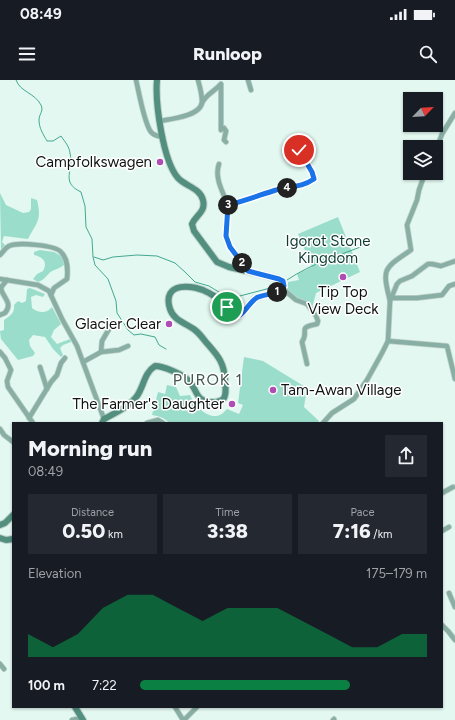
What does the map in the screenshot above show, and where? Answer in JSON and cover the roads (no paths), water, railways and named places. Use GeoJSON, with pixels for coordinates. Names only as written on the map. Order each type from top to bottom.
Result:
{"type":"FeatureCollection","features":[{"type":"Feature","properties":{"kind":"main road"},"geometry":{"type":"LineString","coordinates":[[103,421],[133,401],[148,373],[155,366],[164,367],[186,378],[192,384],[197,396],[202,400],[217,402],[224,398],[225,373],[221,360],[197,332],[178,320],[172,314],[169,305],[169,298],[173,289],[182,287],[204,291],[215,297],[234,314],[238,315],[245,312],[255,299],[283,289],[285,285],[283,281],[279,279],[229,267],[217,262],[194,231],[192,224],[202,212],[204,207],[203,200],[197,191],[182,182],[174,172],[166,153],[156,98],[157,80]]}},
{"type":"Feature","properties":{"kind":"main road"},"geometry":{"type":"LineString","coordinates":[[0,526],[12,515]]}},
{"type":"Feature","properties":{"kind":"main road"},"geometry":{"type":"LineString","coordinates":[[0,538],[6,540],[12,539]]}},
{"type":"Feature","properties":{"kind":"main road"},"geometry":{"type":"LineString","coordinates":[[76,708],[82,719]]}},
{"type":"Feature","properties":{"kind":"street"},"geometry":{"type":"LineString","coordinates":[[136,80],[150,130],[154,135],[163,137]]}},
{"type":"Feature","properties":{"kind":"street"},"geometry":{"type":"LineString","coordinates":[[198,80],[202,103]]}},
{"type":"Feature","properties":{"kind":"street"},"geometry":{"type":"LineString","coordinates":[[248,80],[251,90]]}},
{"type":"Feature","properties":{"kind":"street"},"geometry":{"type":"LineString","coordinates":[[160,121],[193,114],[200,107],[207,95],[213,93],[223,82]]}},
{"type":"Feature","properties":{"kind":"street"},"geometry":{"type":"LineString","coordinates":[[223,82],[221,130],[224,128],[226,131],[224,140],[226,142]]}},
{"type":"Feature","properties":{"kind":"street"},"geometry":{"type":"LineString","coordinates":[[440,140],[455,112]]}},
{"type":"Feature","properties":{"kind":"street"},"geometry":{"type":"LineString","coordinates":[[228,205],[277,190],[300,186],[314,179],[312,172],[299,150]]}},
{"type":"Feature","properties":{"kind":"street"},"geometry":{"type":"LineString","coordinates":[[219,164],[217,170],[218,177],[228,205],[226,236],[230,247],[248,271]]}},
{"type":"Feature","properties":{"kind":"street"},"geometry":{"type":"LineString","coordinates":[[324,422],[332,413],[357,396],[388,341],[390,299],[385,276],[393,262],[411,250],[407,225],[417,200],[423,180]]}},
{"type":"Feature","properties":{"kind":"street"},"geometry":{"type":"LineString","coordinates":[[0,255],[7,248],[14,245],[29,244],[58,249],[62,252],[67,260],[67,279],[54,288],[51,295]]}},
{"type":"Feature","properties":{"kind":"street"},"geometry":{"type":"LineString","coordinates":[[390,299],[396,284],[412,276],[428,264],[441,266],[455,261]]}},
{"type":"Feature","properties":{"kind":"street"},"geometry":{"type":"LineString","coordinates":[[0,279],[38,285],[46,289],[51,295],[77,346],[103,421]]}},
{"type":"Feature","properties":{"kind":"street"},"geometry":{"type":"LineString","coordinates":[[0,315],[5,313],[9,307],[1,289],[7,280]]}},
{"type":"Feature","properties":{"kind":"street"},"geometry":{"type":"LineString","coordinates":[[390,299],[442,295],[449,286],[455,284]]}},
{"type":"Feature","properties":{"kind":"street"},"geometry":{"type":"LineString","coordinates":[[283,289],[296,300],[307,304],[317,318],[317,324],[304,329],[304,338],[302,342],[307,364]]}},
{"type":"Feature","properties":{"kind":"street"},"geometry":{"type":"LineString","coordinates":[[100,352],[102,341],[109,329]]}},
{"type":"Feature","properties":{"kind":"street"},"geometry":{"type":"LineString","coordinates":[[388,341],[447,346],[455,379]]}},
{"type":"Feature","properties":{"kind":"street"},"geometry":{"type":"LineString","coordinates":[[83,362],[100,352],[119,350],[128,346]]}},
{"type":"Feature","properties":{"kind":"street"},"geometry":{"type":"LineString","coordinates":[[0,352],[11,370],[7,381],[8,387],[31,422]]}},
{"type":"Feature","properties":{"kind":"street"},"geometry":{"type":"LineString","coordinates":[[29,418],[57,375],[61,363],[65,358]]}},
{"type":"Feature","properties":{"kind":"street"},"geometry":{"type":"LineString","coordinates":[[40,367],[47,389]]}},
{"type":"Feature","properties":{"kind":"street"},"geometry":{"type":"LineString","coordinates":[[151,422],[158,420],[161,422]]}},
{"type":"Feature","properties":{"kind":"street"},"geometry":{"type":"LineString","coordinates":[[0,429],[12,441]]}},
{"type":"Feature","properties":{"kind":"street"},"geometry":{"type":"LineString","coordinates":[[443,492],[453,487]]}},
{"type":"Feature","properties":{"kind":"street"},"geometry":{"type":"LineString","coordinates":[[443,531],[449,527]]}},
{"type":"Feature","properties":{"kind":"street"},"geometry":{"type":"LineString","coordinates":[[449,593],[455,607]]}},
{"type":"Feature","properties":{"kind":"street"},"geometry":{"type":"LineString","coordinates":[[443,626],[455,640]]}},
{"type":"Feature","properties":{"kind":"street"},"geometry":{"type":"LineString","coordinates":[[0,664],[4,669]]}},
{"type":"Feature","properties":{"kind":"street"},"geometry":{"type":"LineString","coordinates":[[176,708],[184,720],[196,708]]}},
{"type":"Feature","properties":{"kind":"street"},"geometry":{"type":"LineString","coordinates":[[72,720],[82,719]]}},
{"type":"Feature","properties":{"kind":"waterway"},"geometry":{"type":"LineString","coordinates":[[16,80],[18,84],[41,105],[42,109],[39,123],[47,141],[53,141],[61,136],[69,148],[71,159],[69,180],[71,184],[81,192],[85,206],[86,227],[92,239],[95,265],[108,279],[116,301],[117,313],[128,330],[134,335],[141,334],[155,337],[159,345],[166,349]]}},
{"type":"Feature","properties":{"kind":"waterway"},"geometry":{"type":"LineString","coordinates":[[287,280],[316,264],[368,244]]}},
{"type":"Feature","properties":{"kind":"waterway"},"geometry":{"type":"LineString","coordinates":[[94,257],[103,260],[113,257],[137,255],[157,256],[175,263],[195,282],[209,286],[227,297],[236,297],[278,286],[280,284]]}},
{"type":"Feature","properties":{"kind":"place","name":"Campfolkswagen"},"geometry":{"type":"Point","coordinates":[160,162]}},
{"type":"Feature","properties":{"kind":"place","name":"Tip Top View Deck"},"geometry":{"type":"Point","coordinates":[343,277]}},
{"type":"Feature","properties":{"kind":"place","name":"Glacier Clear"},"geometry":{"type":"Point","coordinates":[169,324]}},
{"type":"Feature","properties":{"kind":"place","name":"Tam-Awan Village"},"geometry":{"type":"Point","coordinates":[273,390]}},
{"type":"Feature","properties":{"kind":"place","name":"The Farmer's Daughter"},"geometry":{"type":"Point","coordinates":[232,404]}},
{"type":"Feature","properties":{"kind":"district","name":"PUROK 1"},"geometry":{"type":"Point","coordinates":[208,379]}},
{"type":"Feature","properties":{"kind":"park label","name":"Igorot Stone Kingdom"},"geometry":{"type":"Point","coordinates":[328,250]}}]}
